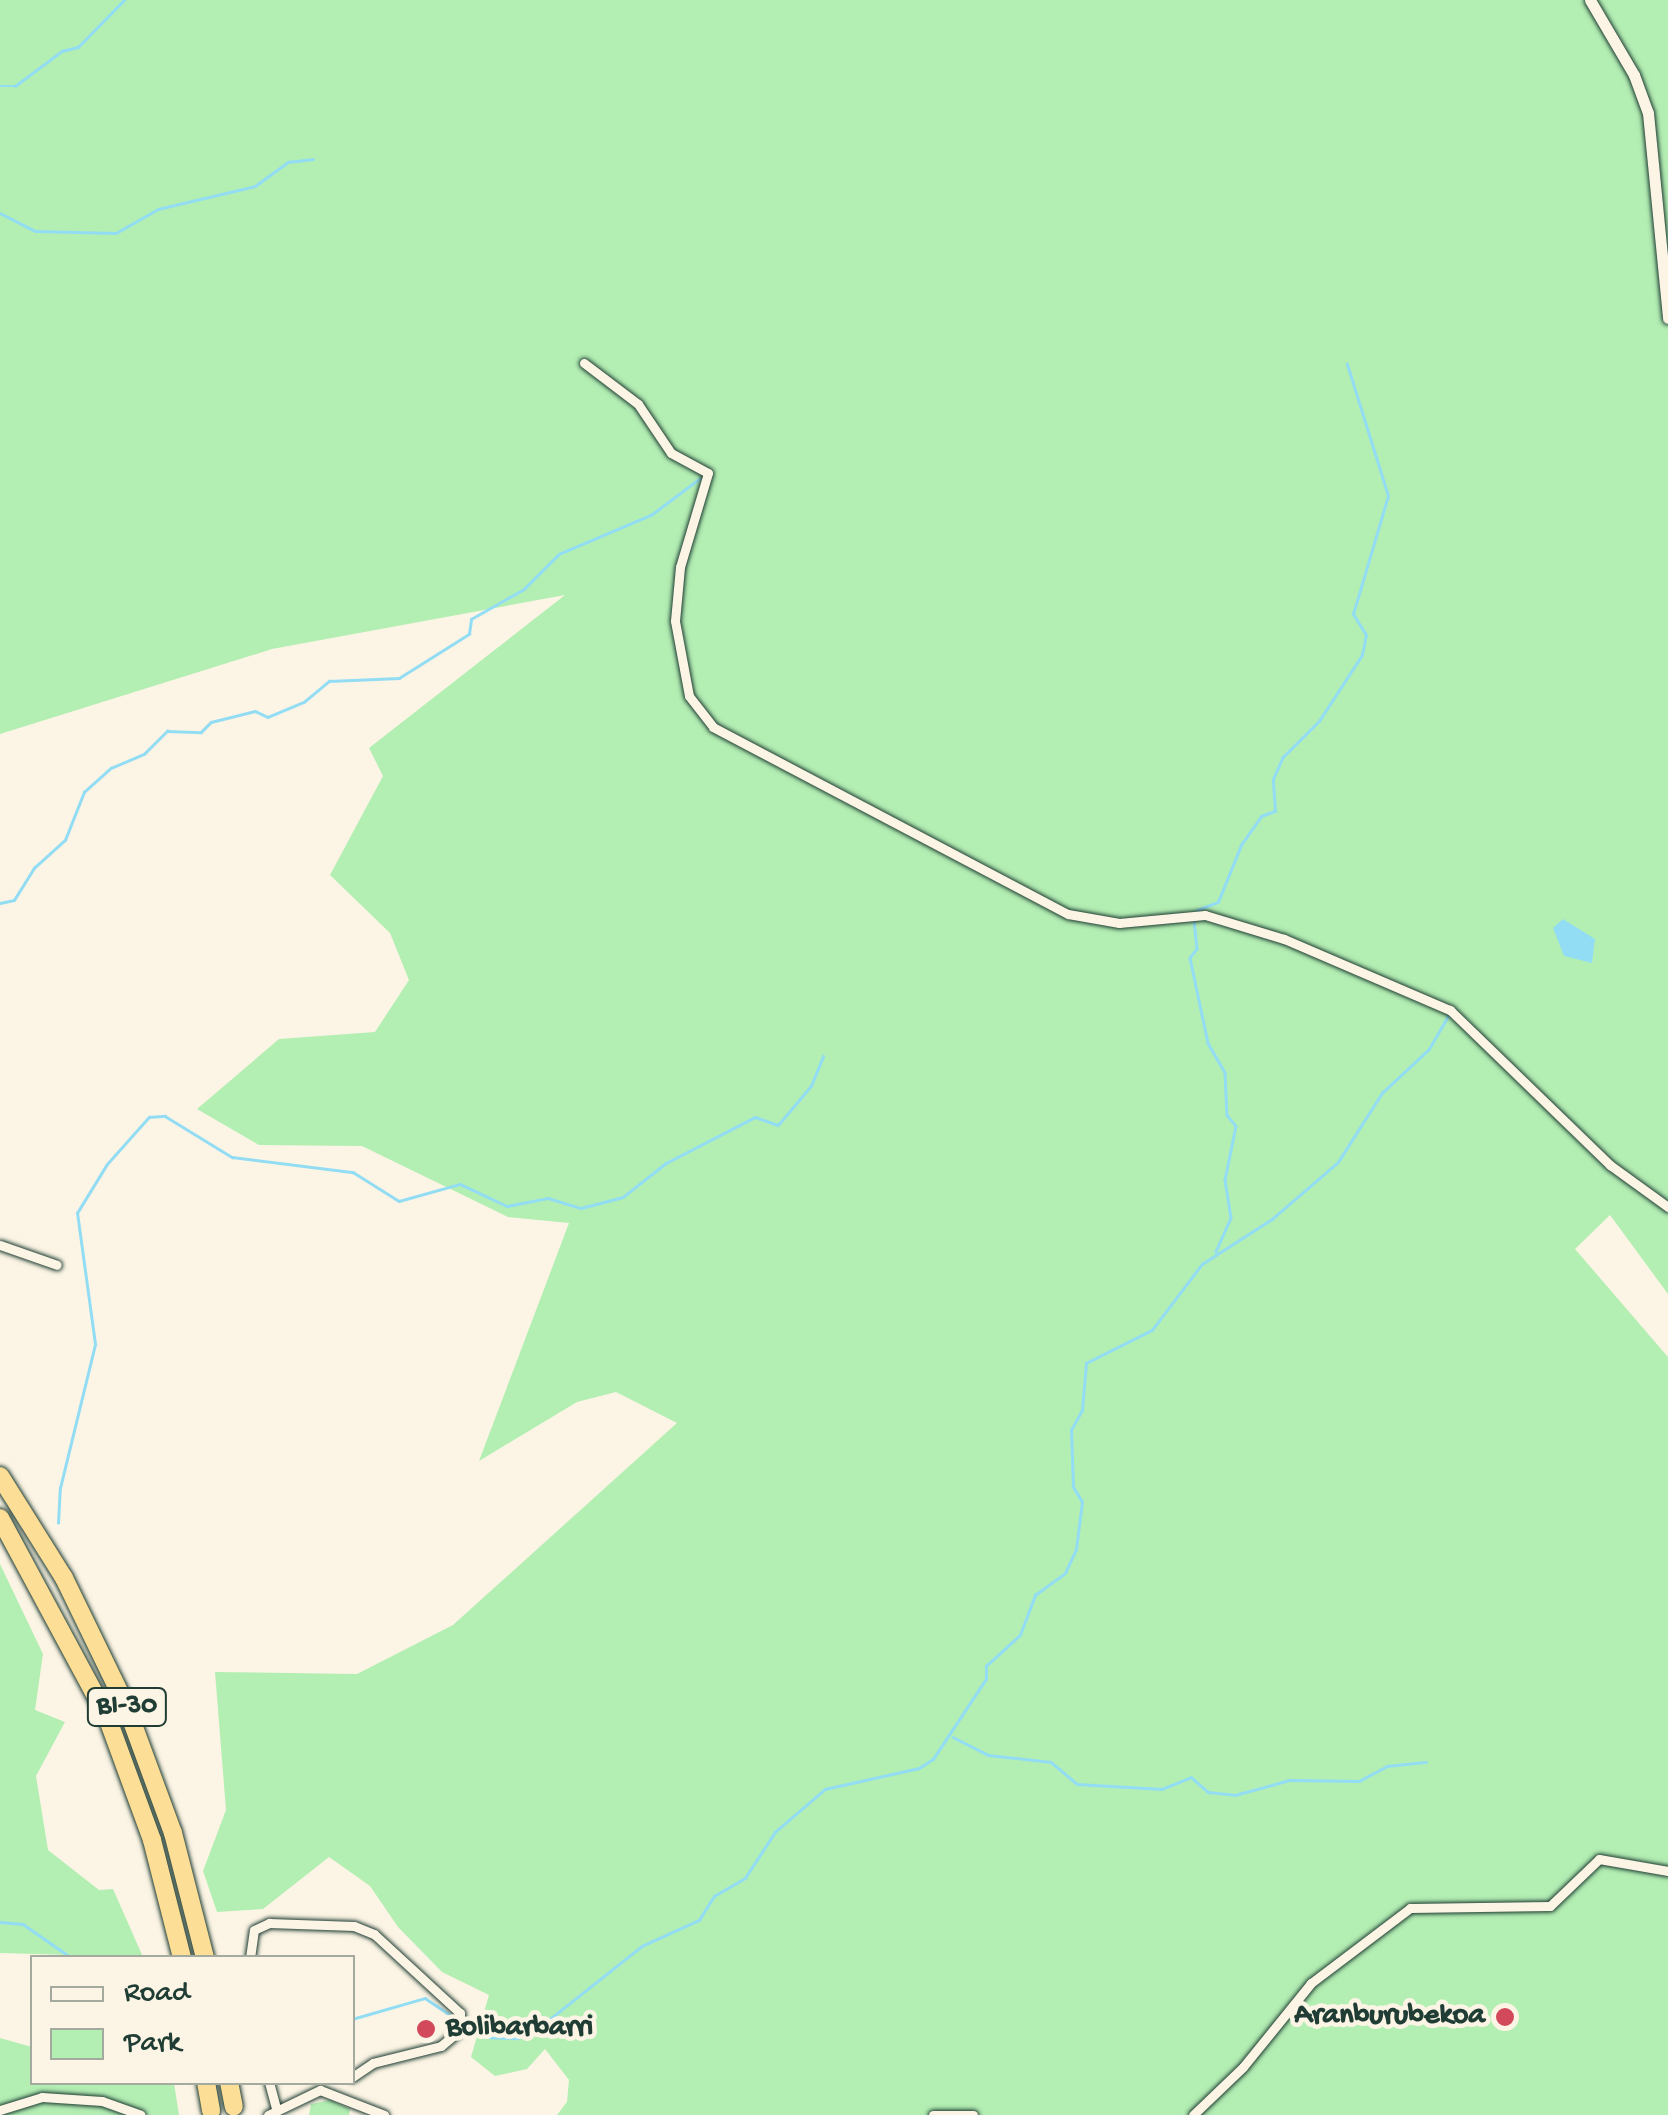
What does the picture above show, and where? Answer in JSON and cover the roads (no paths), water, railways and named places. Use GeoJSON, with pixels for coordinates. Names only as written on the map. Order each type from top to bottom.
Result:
{"type":"FeatureCollection","features":[{"type":"Feature","properties":{"kind":"highway","name":"BI-30"},"geometry":{"type":"LineString","coordinates":[[0,1476],[71,1592],[128,1708],[174,1833],[204,1955]]}},
{"type":"Feature","properties":{"kind":"highway","name":"BI-30"},"geometry":{"type":"LineString","coordinates":[[0,1518],[59,1617],[112,1730],[152,1840],[181,1955]]}},
{"type":"Feature","properties":{"kind":"highway"},"geometry":{"type":"LineString","coordinates":[[207,2085],[212,2110]]}},
{"type":"Feature","properties":{"kind":"highway"},"geometry":{"type":"LineString","coordinates":[[230,2085],[234,2106]]}},
{"type":"Feature","properties":{"kind":"street"},"geometry":{"type":"LineString","coordinates":[[1590,0],[1634,75],[1648,113],[1668,318]]}},
{"type":"Feature","properties":{"kind":"street"},"geometry":{"type":"LineString","coordinates":[[584,363],[638,404],[670,453],[708,473],[680,567],[674,621],[684,683],[713,727],[1068,914],[1119,923],[1205,915],[1284,939],[1450,1010],[1610,1165],[1668,1206]]}},
{"type":"Feature","properties":{"kind":"street"},"geometry":{"type":"LineString","coordinates":[[0,1245],[57,1265]]}},
{"type":"Feature","properties":{"kind":"street"},"geometry":{"type":"LineString","coordinates":[[1193,2115],[1242,2067],[1311,1983],[1410,1908],[1550,1906],[1598,1859],[1668,1871]]}},
{"type":"Feature","properties":{"kind":"street"},"geometry":{"type":"LineString","coordinates":[[250,1955],[254,1930],[269,1922],[354,1926],[410,1964],[449,1999],[462,2026],[441,2046],[373,2063],[355,2075]]}},
{"type":"Feature","properties":{"kind":"street"},"geometry":{"type":"LineString","coordinates":[[268,2085],[273,2113],[310,2091],[334,2092],[384,2115]]}},
{"type":"Feature","properties":{"kind":"street"},"geometry":{"type":"LineString","coordinates":[[334,2092],[341,2085]]}},
{"type":"Feature","properties":{"kind":"street"},"geometry":{"type":"LineString","coordinates":[[0,2110],[42,2097],[102,2101],[141,2115]]}},
{"type":"Feature","properties":{"kind":"street"},"geometry":{"type":"LineString","coordinates":[[934,2115],[973,2115]]}},
{"type":"Feature","properties":{"kind":"water"},"geometry":{"type":"Polygon","coordinates":[[[1563,919],[1595,939],[1592,963],[1564,956],[1553,928],[1563,919]]]}},
{"type":"Feature","properties":{"kind":"waterway"},"geometry":{"type":"LineString","coordinates":[[0,86],[15,86],[62,51],[78,47],[124,0]]}},
{"type":"Feature","properties":{"kind":"waterway"},"geometry":{"type":"LineString","coordinates":[[0,213],[35,231],[116,233],[158,209],[255,186],[288,162],[313,159]]}},
{"type":"Feature","properties":{"kind":"waterway"},"geometry":{"type":"LineString","coordinates":[[1197,910],[1218,902],[1241,845],[1261,816],[1275,811],[1273,779],[1283,757],[1319,721],[1362,655],[1366,635],[1353,614],[1388,496],[1347,364]]}},
{"type":"Feature","properties":{"kind":"waterway"},"geometry":{"type":"LineString","coordinates":[[0,903],[14,900],[34,868],[65,840],[84,792],[111,768],[144,754],[167,731],[201,732],[211,722],[255,711],[268,717],[304,702],[329,681],[399,678],[469,634],[471,619],[524,589],[559,554],[651,515],[699,479]]}},
{"type":"Feature","properties":{"kind":"waterway"},"geometry":{"type":"LineString","coordinates":[[1194,920],[1197,949],[1190,958],[1208,1043],[1225,1073],[1227,1115],[1236,1126],[1225,1180],[1231,1218],[1216,1252]]}},
{"type":"Feature","properties":{"kind":"waterway"},"geometry":{"type":"LineString","coordinates":[[464,2027],[484,2037],[518,2038],[546,2022],[642,1946],[699,1920],[714,1896],[745,1878],[775,1832],[825,1789],[919,1768],[933,1759],[986,1679],[986,1666],[1020,1635],[1035,1595],[1065,1573],[1076,1549],[1082,1502],[1073,1487],[1071,1430],[1082,1410],[1086,1363],[1152,1330],[1202,1264],[1272,1219],[1338,1162],[1382,1093],[1429,1049],[1448,1016]]}},
{"type":"Feature","properties":{"kind":"waterway"},"geometry":{"type":"LineString","coordinates":[[58,1523],[60,1488],[95,1344],[77,1213],[107,1164],[149,1117],[165,1116],[232,1157],[353,1172],[399,1201],[460,1184],[507,1206],[548,1198],[581,1208],[623,1197],[666,1163],[755,1117],[778,1125],[811,1086],[823,1056]]}},
{"type":"Feature","properties":{"kind":"waterway"},"geometry":{"type":"LineString","coordinates":[[953,1737],[988,1755],[1051,1762],[1077,1784],[1162,1789],[1191,1777],[1208,1792],[1235,1795],[1290,1780],[1359,1781],[1387,1766],[1426,1762]]}},
{"type":"Feature","properties":{"kind":"waterway"},"geometry":{"type":"LineString","coordinates":[[0,1922],[23,1924],[68,1955]]}},
{"type":"Feature","properties":{"kind":"waterway"},"geometry":{"type":"LineString","coordinates":[[355,2018],[425,1998],[455,2018]]}},
{"type":"Feature","properties":{"kind":"place","name":"Aranburubekoa"},"geometry":{"type":"Point","coordinates":[1505,2017]}},
{"type":"Feature","properties":{"kind":"place","name":"Bolibarbarri"},"geometry":{"type":"Point","coordinates":[426,2029]}}]}
